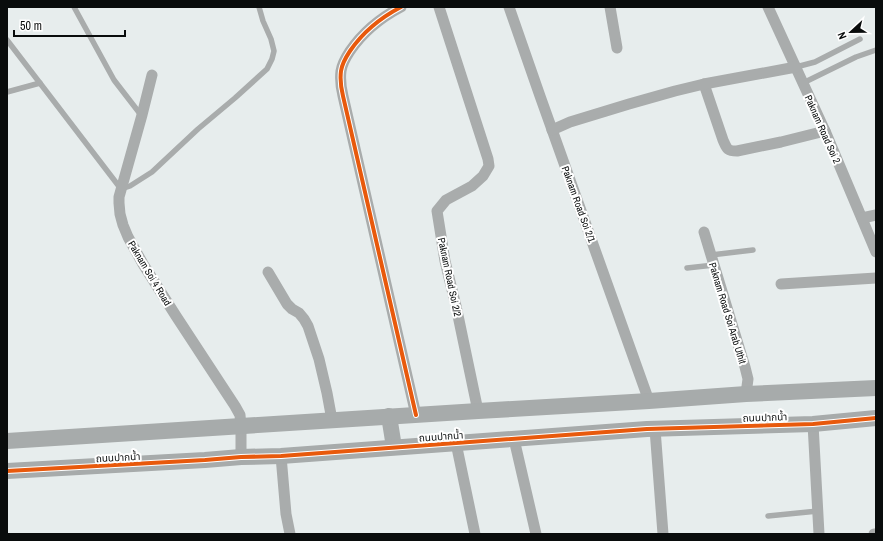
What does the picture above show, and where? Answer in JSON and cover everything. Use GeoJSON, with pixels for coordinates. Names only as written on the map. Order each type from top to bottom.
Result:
{"type":"FeatureCollection","features":[{"type":"Feature","properties":{"kind":"street"},"geometry":{"type":"LineString","coordinates":[[401,7],[386,15],[367,30],[355,44],[343,64],[341,81],[343,96],[416,415]]}},
{"type":"Feature","properties":{"kind":"street","name":"Paknam Road Soi 2/2"},"geometry":{"type":"LineString","coordinates":[[439,7],[488,159],[488,166],[483,176],[472,186],[446,200],[437,211],[445,261],[478,411]]}},
{"type":"Feature","properties":{"kind":"street","name":"Paknam Road Soi 2/1"},"geometry":{"type":"LineString","coordinates":[[510,7],[552,130],[649,401]]}},
{"type":"Feature","properties":{"kind":"street"},"geometry":{"type":"LineString","coordinates":[[610,7],[617,48]]}},
{"type":"Feature","properties":{"kind":"street","name":"Paknam Road Soi 2"},"geometry":{"type":"LineString","coordinates":[[768,7],[825,131],[876,252]]}},
{"type":"Feature","properties":{"kind":"street"},"geometry":{"type":"LineString","coordinates":[[552,130],[570,122],[629,104],[704,84],[796,67]]}},
{"type":"Feature","properties":{"kind":"street","name":"Paknam Soi 4 Road"},"geometry":{"type":"LineString","coordinates":[[152,75],[121,189],[119,203],[120,214],[128,237],[143,264],[240,415],[240,457]]}},
{"type":"Feature","properties":{"kind":"street"},"geometry":{"type":"LineString","coordinates":[[704,84],[726,149],[731,151],[781,142],[825,131]]}},
{"type":"Feature","properties":{"kind":"street"},"geometry":{"type":"LineString","coordinates":[[862,218],[876,215]]}},
{"type":"Feature","properties":{"kind":"street","name":"Paknam Road Soi Arab Uthit"},"geometry":{"type":"LineString","coordinates":[[704,232],[745,367],[748,380],[746,394]]}},
{"type":"Feature","properties":{"kind":"street"},"geometry":{"type":"LineString","coordinates":[[268,272],[288,304],[292,309],[299,313],[308,326],[327,393],[332,420]]}},
{"type":"Feature","properties":{"kind":"street"},"geometry":{"type":"LineString","coordinates":[[781,284],[876,278]]}},
{"type":"Feature","properties":{"kind":"street"},"geometry":{"type":"LineString","coordinates":[[7,441],[746,394],[876,388]]}},
{"type":"Feature","properties":{"kind":"street"},"geometry":{"type":"LineString","coordinates":[[389,416],[394,447]]}},
{"type":"Feature","properties":{"kind":"street","name":"ถนนปากน้ำ"},"geometry":{"type":"LineString","coordinates":[[7,470],[281,456],[456,442],[655,429],[813,424],[876,418]]}},
{"type":"Feature","properties":{"kind":"street"},"geometry":{"type":"LineString","coordinates":[[813,424],[819,534]]}},
{"type":"Feature","properties":{"kind":"street"},"geometry":{"type":"LineString","coordinates":[[655,429],[663,534]]}},
{"type":"Feature","properties":{"kind":"street"},"geometry":{"type":"LineString","coordinates":[[514,439],[536,534]]}},
{"type":"Feature","properties":{"kind":"street"},"geometry":{"type":"LineString","coordinates":[[456,442],[475,534]]}},
{"type":"Feature","properties":{"kind":"street"},"geometry":{"type":"LineString","coordinates":[[281,456],[286,514],[290,534]]}},
{"type":"Feature","properties":{"kind":"lane"},"geometry":{"type":"LineString","coordinates":[[74,7],[114,80],[142,116]]}},
{"type":"Feature","properties":{"kind":"lane"},"geometry":{"type":"LineString","coordinates":[[7,40],[121,189],[130,186],[152,172],[198,129],[267,69],[274,51],[259,7]]}},
{"type":"Feature","properties":{"kind":"lane"},"geometry":{"type":"LineString","coordinates":[[796,67],[815,62],[860,39]]}},
{"type":"Feature","properties":{"kind":"lane"},"geometry":{"type":"LineString","coordinates":[[803,83],[856,57],[876,50]]}},
{"type":"Feature","properties":{"kind":"lane"},"geometry":{"type":"LineString","coordinates":[[7,92],[40,83]]}},
{"type":"Feature","properties":{"kind":"lane"},"geometry":{"type":"LineString","coordinates":[[687,268],[753,250]]}},
{"type":"Feature","properties":{"kind":"lane"},"geometry":{"type":"LineString","coordinates":[[768,516],[818,511]]}},
{"type":"Feature","properties":{"kind":"cycle path"},"geometry":{"type":"LineString","coordinates":[[401,7],[372,26],[355,44],[343,63],[341,80],[342,93],[416,415]]}},
{"type":"Feature","properties":{"kind":"cycle path"},"geometry":{"type":"LineString","coordinates":[[7,471],[281,456],[647,429],[813,424],[876,418]]}}]}
